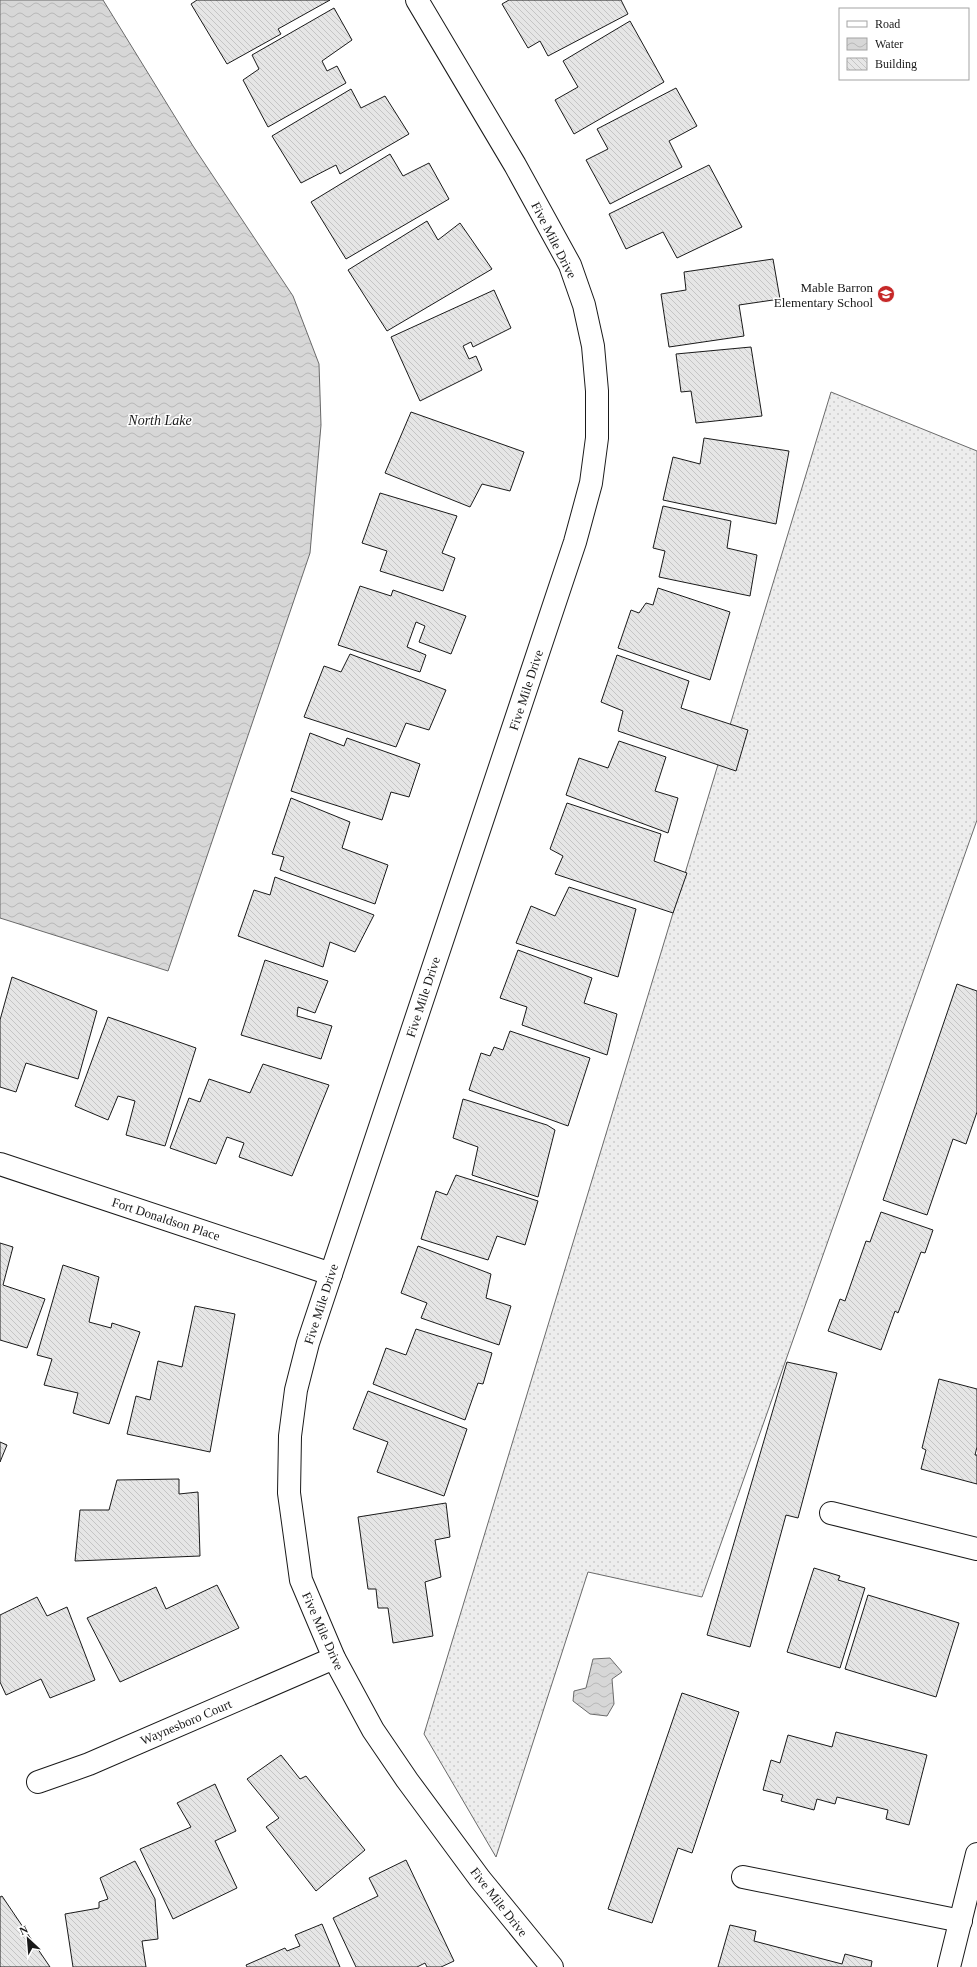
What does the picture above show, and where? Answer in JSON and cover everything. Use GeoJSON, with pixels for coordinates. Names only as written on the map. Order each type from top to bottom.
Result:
{"type":"FeatureCollection","features":[{"type":"Feature","properties":{"kind":"street","name":"Five Mile Drive"},"geometry":{"type":"LineString","coordinates":[[417,0],[515,165],[570,265],[584,304],[593,346],[597,391],[597,438],[591,483],[575,542],[308,1343],[296,1390],[290,1436],[289,1494],[301,1580],[334,1658],[372,1730],[485,1885],[552,1967]]}},
{"type":"Feature","properties":{"kind":"street","name":"Fort Donaldson Place"},"geometry":{"type":"LineString","coordinates":[[0,1164],[331,1274]]}},
{"type":"Feature","properties":{"kind":"street"},"geometry":{"type":"LineString","coordinates":[[831,1513],[977,1549]]}},
{"type":"Feature","properties":{"kind":"street","name":"Waynesboro Court"},"geometry":{"type":"LineString","coordinates":[[38,1782],[89,1764],[334,1658]]}},
{"type":"Feature","properties":{"kind":"street"},"geometry":{"type":"LineString","coordinates":[[949,1967],[977,1854]]}},
{"type":"Feature","properties":{"kind":"street"},"geometry":{"type":"LineString","coordinates":[[744,1877],[961,1921]]}},
{"type":"Feature","properties":{"kind":"shaded area"},"geometry":{"type":"Polygon","coordinates":[[[831,392],[977,451],[977,820],[702,1597],[588,1572],[496,1857],[424,1734],[831,392]]]}},
{"type":"Feature","properties":{"kind":"water","name":"North Lake"},"geometry":{"type":"Polygon","coordinates":[[[0,0],[103,0],[193,146],[293,296],[319,364],[321,425],[310,553],[168,971],[0,918],[0,0]]]}},
{"type":"Feature","properties":{"kind":"water"},"geometry":{"type":"Polygon","coordinates":[[[610,1658],[622,1672],[612,1679],[614,1704],[607,1716],[590,1714],[573,1701],[574,1691],[586,1688],[593,1659],[610,1658]]]}},
{"type":"Feature","properties":{"kind":"building"},"geometry":{"type":"Polygon","coordinates":[[[197,0],[330,0],[278,29],[281,34],[227,64],[191,4],[197,0]]]}},
{"type":"Feature","properties":{"kind":"building"},"geometry":{"type":"Polygon","coordinates":[[[509,0],[621,0],[628,14],[548,56],[540,41],[528,48],[502,4],[509,0]]]}},
{"type":"Feature","properties":{"kind":"building"},"geometry":{"type":"Polygon","coordinates":[[[334,8],[352,40],[322,61],[327,71],[337,66],[346,83],[268,127],[243,80],[259,69],[252,55],[334,8]]]}},
{"type":"Feature","properties":{"kind":"building"},"geometry":{"type":"Polygon","coordinates":[[[630,21],[664,82],[574,134],[555,100],[578,87],[563,61],[630,21]]]}},
{"type":"Feature","properties":{"kind":"building"},"geometry":{"type":"Polygon","coordinates":[[[676,88],[697,126],[669,141],[682,167],[610,204],[586,160],[608,149],[597,129],[676,88]]]}},
{"type":"Feature","properties":{"kind":"building"},"geometry":{"type":"Polygon","coordinates":[[[351,89],[361,108],[385,96],[409,134],[340,174],[336,165],[301,183],[272,136],[351,89]]]}},
{"type":"Feature","properties":{"kind":"building"},"geometry":{"type":"Polygon","coordinates":[[[390,154],[403,176],[429,163],[449,199],[346,259],[311,202],[390,154]]]}},
{"type":"Feature","properties":{"kind":"building"},"geometry":{"type":"Polygon","coordinates":[[[709,165],[742,227],[677,258],[663,232],[626,249],[609,214],[709,165]]]}},
{"type":"Feature","properties":{"kind":"building"},"geometry":{"type":"Polygon","coordinates":[[[427,221],[438,240],[460,223],[492,269],[387,331],[348,270],[427,221]]]}},
{"type":"Feature","properties":{"kind":"building"},"geometry":{"type":"Polygon","coordinates":[[[773,259],[780,299],[739,305],[744,336],[669,347],[661,294],[686,290],[684,272],[773,259]]]}},
{"type":"Feature","properties":{"kind":"building"},"geometry":{"type":"Polygon","coordinates":[[[494,290],[511,328],[473,347],[471,342],[463,346],[469,359],[476,356],[482,370],[420,401],[391,337],[494,290]]]}},
{"type":"Feature","properties":{"kind":"building"},"geometry":{"type":"Polygon","coordinates":[[[751,347],[762,416],[696,423],[691,391],[681,392],[676,354],[751,347]]]}},
{"type":"Feature","properties":{"kind":"building"},"geometry":{"type":"Polygon","coordinates":[[[411,412],[524,452],[510,491],[482,484],[470,507],[385,473],[411,412]]]}},
{"type":"Feature","properties":{"kind":"building"},"geometry":{"type":"Polygon","coordinates":[[[704,438],[789,451],[776,524],[663,500],[673,457],[700,464],[704,438]]]}},
{"type":"Feature","properties":{"kind":"building"},"geometry":{"type":"Polygon","coordinates":[[[380,493],[457,516],[442,553],[455,558],[443,591],[380,571],[387,551],[362,543],[380,493]]]}},
{"type":"Feature","properties":{"kind":"building"},"geometry":{"type":"Polygon","coordinates":[[[663,506],[731,521],[727,548],[757,555],[750,596],[659,577],[665,551],[653,548],[663,506]]]}},
{"type":"Feature","properties":{"kind":"building"},"geometry":{"type":"Polygon","coordinates":[[[360,586],[391,596],[393,590],[466,616],[451,654],[419,642],[425,626],[416,622],[407,647],[426,655],[420,672],[338,645],[360,586]]]}},
{"type":"Feature","properties":{"kind":"building"},"geometry":{"type":"Polygon","coordinates":[[[658,588],[730,612],[710,680],[618,648],[631,610],[639,613],[646,603],[653,605],[658,588]]]}},
{"type":"Feature","properties":{"kind":"building"},"geometry":{"type":"Polygon","coordinates":[[[350,654],[446,690],[429,730],[406,723],[396,747],[304,717],[324,666],[341,672],[350,654]]]}},
{"type":"Feature","properties":{"kind":"building"},"geometry":{"type":"Polygon","coordinates":[[[617,655],[689,681],[681,708],[748,730],[736,771],[618,731],[623,711],[601,702],[617,655]]]}},
{"type":"Feature","properties":{"kind":"building"},"geometry":{"type":"Polygon","coordinates":[[[310,733],[344,746],[347,738],[420,764],[409,797],[391,792],[382,820],[291,791],[310,733]]]}},
{"type":"Feature","properties":{"kind":"building"},"geometry":{"type":"Polygon","coordinates":[[[619,741],[666,757],[655,791],[678,798],[668,833],[566,795],[579,758],[608,768],[619,741]]]}},
{"type":"Feature","properties":{"kind":"building"},"geometry":{"type":"Polygon","coordinates":[[[291,798],[350,822],[342,848],[388,865],[375,904],[280,870],[284,857],[272,854],[291,798]]]}},
{"type":"Feature","properties":{"kind":"building"},"geometry":{"type":"Polygon","coordinates":[[[567,803],[661,834],[654,861],[687,873],[673,913],[555,874],[563,856],[550,849],[567,803]]]}},
{"type":"Feature","properties":{"kind":"building"},"geometry":{"type":"Polygon","coordinates":[[[275,877],[374,915],[355,952],[330,942],[323,967],[238,936],[254,890],[270,895],[275,877]]]}},
{"type":"Feature","properties":{"kind":"building"},"geometry":{"type":"Polygon","coordinates":[[[569,887],[636,909],[618,977],[516,943],[531,906],[555,916],[569,887]]]}},
{"type":"Feature","properties":{"kind":"building"},"geometry":{"type":"Polygon","coordinates":[[[518,950],[592,978],[584,1003],[617,1014],[607,1055],[522,1025],[527,1007],[500,998],[518,950]]]}},
{"type":"Feature","properties":{"kind":"building"},"geometry":{"type":"Polygon","coordinates":[[[265,960],[328,981],[315,1013],[298,1007],[297,1016],[332,1026],[321,1059],[241,1035],[265,960]]]}},
{"type":"Feature","properties":{"kind":"building"},"geometry":{"type":"Polygon","coordinates":[[[12,977],[97,1011],[78,1079],[26,1063],[16,1092],[0,1087],[0,1020],[12,977]]]}},
{"type":"Feature","properties":{"kind":"building"},"geometry":{"type":"Polygon","coordinates":[[[957,984],[977,991],[977,1112],[966,1144],[953,1139],[927,1215],[883,1200],[957,984]]]}},
{"type":"Feature","properties":{"kind":"building"},"geometry":{"type":"Polygon","coordinates":[[[108,1017],[196,1048],[165,1146],[126,1135],[135,1101],[118,1096],[108,1120],[75,1106],[108,1017]]]}},
{"type":"Feature","properties":{"kind":"building"},"geometry":{"type":"Polygon","coordinates":[[[510,1031],[590,1058],[568,1126],[469,1090],[481,1053],[490,1056],[494,1047],[503,1050],[510,1031]]]}},
{"type":"Feature","properties":{"kind":"building"},"geometry":{"type":"Polygon","coordinates":[[[263,1064],[329,1085],[292,1176],[239,1157],[244,1143],[227,1137],[216,1164],[170,1148],[189,1098],[200,1102],[209,1079],[250,1093],[263,1064]]]}},
{"type":"Feature","properties":{"kind":"building"},"geometry":{"type":"Polygon","coordinates":[[[463,1099],[547,1125],[555,1130],[538,1197],[472,1175],[478,1147],[453,1138],[463,1099]]]}},
{"type":"Feature","properties":{"kind":"building"},"geometry":{"type":"Polygon","coordinates":[[[456,1175],[538,1201],[525,1245],[497,1236],[488,1260],[421,1239],[436,1191],[447,1195],[456,1175]]]}},
{"type":"Feature","properties":{"kind":"building"},"geometry":{"type":"Polygon","coordinates":[[[881,1212],[933,1230],[925,1253],[921,1252],[898,1313],[895,1311],[881,1350],[828,1331],[840,1299],[845,1301],[866,1241],[870,1242],[881,1212]]]}},
{"type":"Feature","properties":{"kind":"building"},"geometry":{"type":"Polygon","coordinates":[[[0,1243],[13,1247],[3,1285],[45,1299],[27,1348],[0,1340],[0,1243]]]}},
{"type":"Feature","properties":{"kind":"building"},"geometry":{"type":"Polygon","coordinates":[[[418,1246],[491,1274],[486,1298],[511,1306],[499,1345],[421,1318],[427,1303],[401,1293],[418,1246]]]}},
{"type":"Feature","properties":{"kind":"building"},"geometry":{"type":"Polygon","coordinates":[[[63,1265],[99,1277],[89,1322],[111,1328],[112,1323],[140,1332],[109,1424],[73,1413],[78,1393],[44,1385],[52,1359],[37,1355],[63,1265]]]}},
{"type":"Feature","properties":{"kind":"building"},"geometry":{"type":"Polygon","coordinates":[[[195,1306],[235,1314],[210,1452],[127,1434],[136,1396],[150,1400],[158,1361],[182,1367],[195,1306]]]}},
{"type":"Feature","properties":{"kind":"building"},"geometry":{"type":"Polygon","coordinates":[[[416,1329],[492,1353],[483,1384],[478,1383],[465,1420],[373,1384],[386,1348],[406,1355],[416,1329]]]}},
{"type":"Feature","properties":{"kind":"building"},"geometry":{"type":"Polygon","coordinates":[[[787,1362],[837,1373],[798,1518],[786,1515],[750,1647],[707,1635],[787,1362]]]}},
{"type":"Feature","properties":{"kind":"building"},"geometry":{"type":"Polygon","coordinates":[[[939,1379],[977,1389],[977,1447],[975,1455],[977,1455],[977,1484],[921,1469],[926,1450],[922,1448],[939,1379]]]}},
{"type":"Feature","properties":{"kind":"building"},"geometry":{"type":"Polygon","coordinates":[[[368,1391],[467,1429],[444,1496],[377,1472],[388,1442],[353,1429],[368,1391]]]}},
{"type":"Feature","properties":{"kind":"building"},"geometry":{"type":"Polygon","coordinates":[[[0,1442],[7,1445],[0,1462],[0,1442]]]}},
{"type":"Feature","properties":{"kind":"building"},"geometry":{"type":"Polygon","coordinates":[[[179,1479],[179,1494],[198,1492],[200,1556],[75,1561],[80,1510],[109,1510],[117,1480],[179,1479]]]}},
{"type":"Feature","properties":{"kind":"building"},"geometry":{"type":"Polygon","coordinates":[[[446,1503],[450,1537],[435,1540],[441,1577],[425,1582],[433,1636],[393,1643],[388,1608],[378,1608],[376,1589],[368,1589],[358,1517],[446,1503]]]}},
{"type":"Feature","properties":{"kind":"building"},"geometry":{"type":"Polygon","coordinates":[[[814,1568],[840,1576],[838,1580],[865,1588],[840,1668],[787,1652],[814,1568]]]}},
{"type":"Feature","properties":{"kind":"building"},"geometry":{"type":"Polygon","coordinates":[[[217,1585],[239,1628],[120,1682],[87,1618],[156,1587],[166,1609],[217,1585]]]}},
{"type":"Feature","properties":{"kind":"building"},"geometry":{"type":"Polygon","coordinates":[[[868,1595],[959,1623],[936,1697],[845,1669],[868,1595]]]}},
{"type":"Feature","properties":{"kind":"building"},"geometry":{"type":"Polygon","coordinates":[[[37,1597],[47,1616],[67,1607],[95,1680],[50,1698],[41,1679],[6,1695],[0,1682],[0,1615],[37,1597]]]}},
{"type":"Feature","properties":{"kind":"building"},"geometry":{"type":"Polygon","coordinates":[[[682,1693],[739,1712],[692,1853],[678,1848],[652,1923],[608,1909],[682,1693]]]}},
{"type":"Feature","properties":{"kind":"building"},"geometry":{"type":"Polygon","coordinates":[[[836,1732],[927,1755],[909,1825],[886,1819],[888,1810],[837,1797],[835,1804],[817,1799],[814,1810],[781,1801],[783,1795],[763,1790],[771,1760],[780,1763],[788,1735],[832,1747],[836,1732]]]}},
{"type":"Feature","properties":{"kind":"building"},"geometry":{"type":"Polygon","coordinates":[[[281,1755],[300,1779],[306,1776],[365,1850],[316,1891],[266,1827],[279,1818],[247,1779],[281,1755]]]}},
{"type":"Feature","properties":{"kind":"building"},"geometry":{"type":"Polygon","coordinates":[[[215,1784],[236,1831],[215,1841],[237,1888],[173,1919],[140,1849],[191,1827],[177,1803],[215,1784]]]}},
{"type":"Feature","properties":{"kind":"building"},"geometry":{"type":"Polygon","coordinates":[[[406,1860],[454,1961],[441,1967],[427,1967],[425,1963],[417,1967],[356,1967],[333,1918],[378,1896],[369,1878],[406,1860]]]}},
{"type":"Feature","properties":{"kind":"building"},"geometry":{"type":"Polygon","coordinates":[[[135,1861],[155,1899],[158,1939],[142,1941],[146,1967],[73,1967],[65,1914],[99,1908],[99,1902],[108,1899],[100,1878],[135,1861]]]}},
{"type":"Feature","properties":{"kind":"building"},"geometry":{"type":"Polygon","coordinates":[[[2,1896],[50,1967],[0,1967],[0,1897],[2,1896]]]}},
{"type":"Feature","properties":{"kind":"building"},"geometry":{"type":"Polygon","coordinates":[[[322,1924],[340,1967],[247,1967],[246,1965],[285,1948],[287,1951],[300,1946],[295,1935],[322,1924]]]}},
{"type":"Feature","properties":{"kind":"building"},"geometry":{"type":"Polygon","coordinates":[[[730,1925],[756,1931],[754,1941],[842,1964],[845,1954],[872,1961],[871,1967],[718,1967],[730,1925]]]}},
{"type":"Feature","properties":{"kind":"place","name":"Mable Barron Elementary School"},"geometry":{"type":"Point","coordinates":[886,294]}}]}
